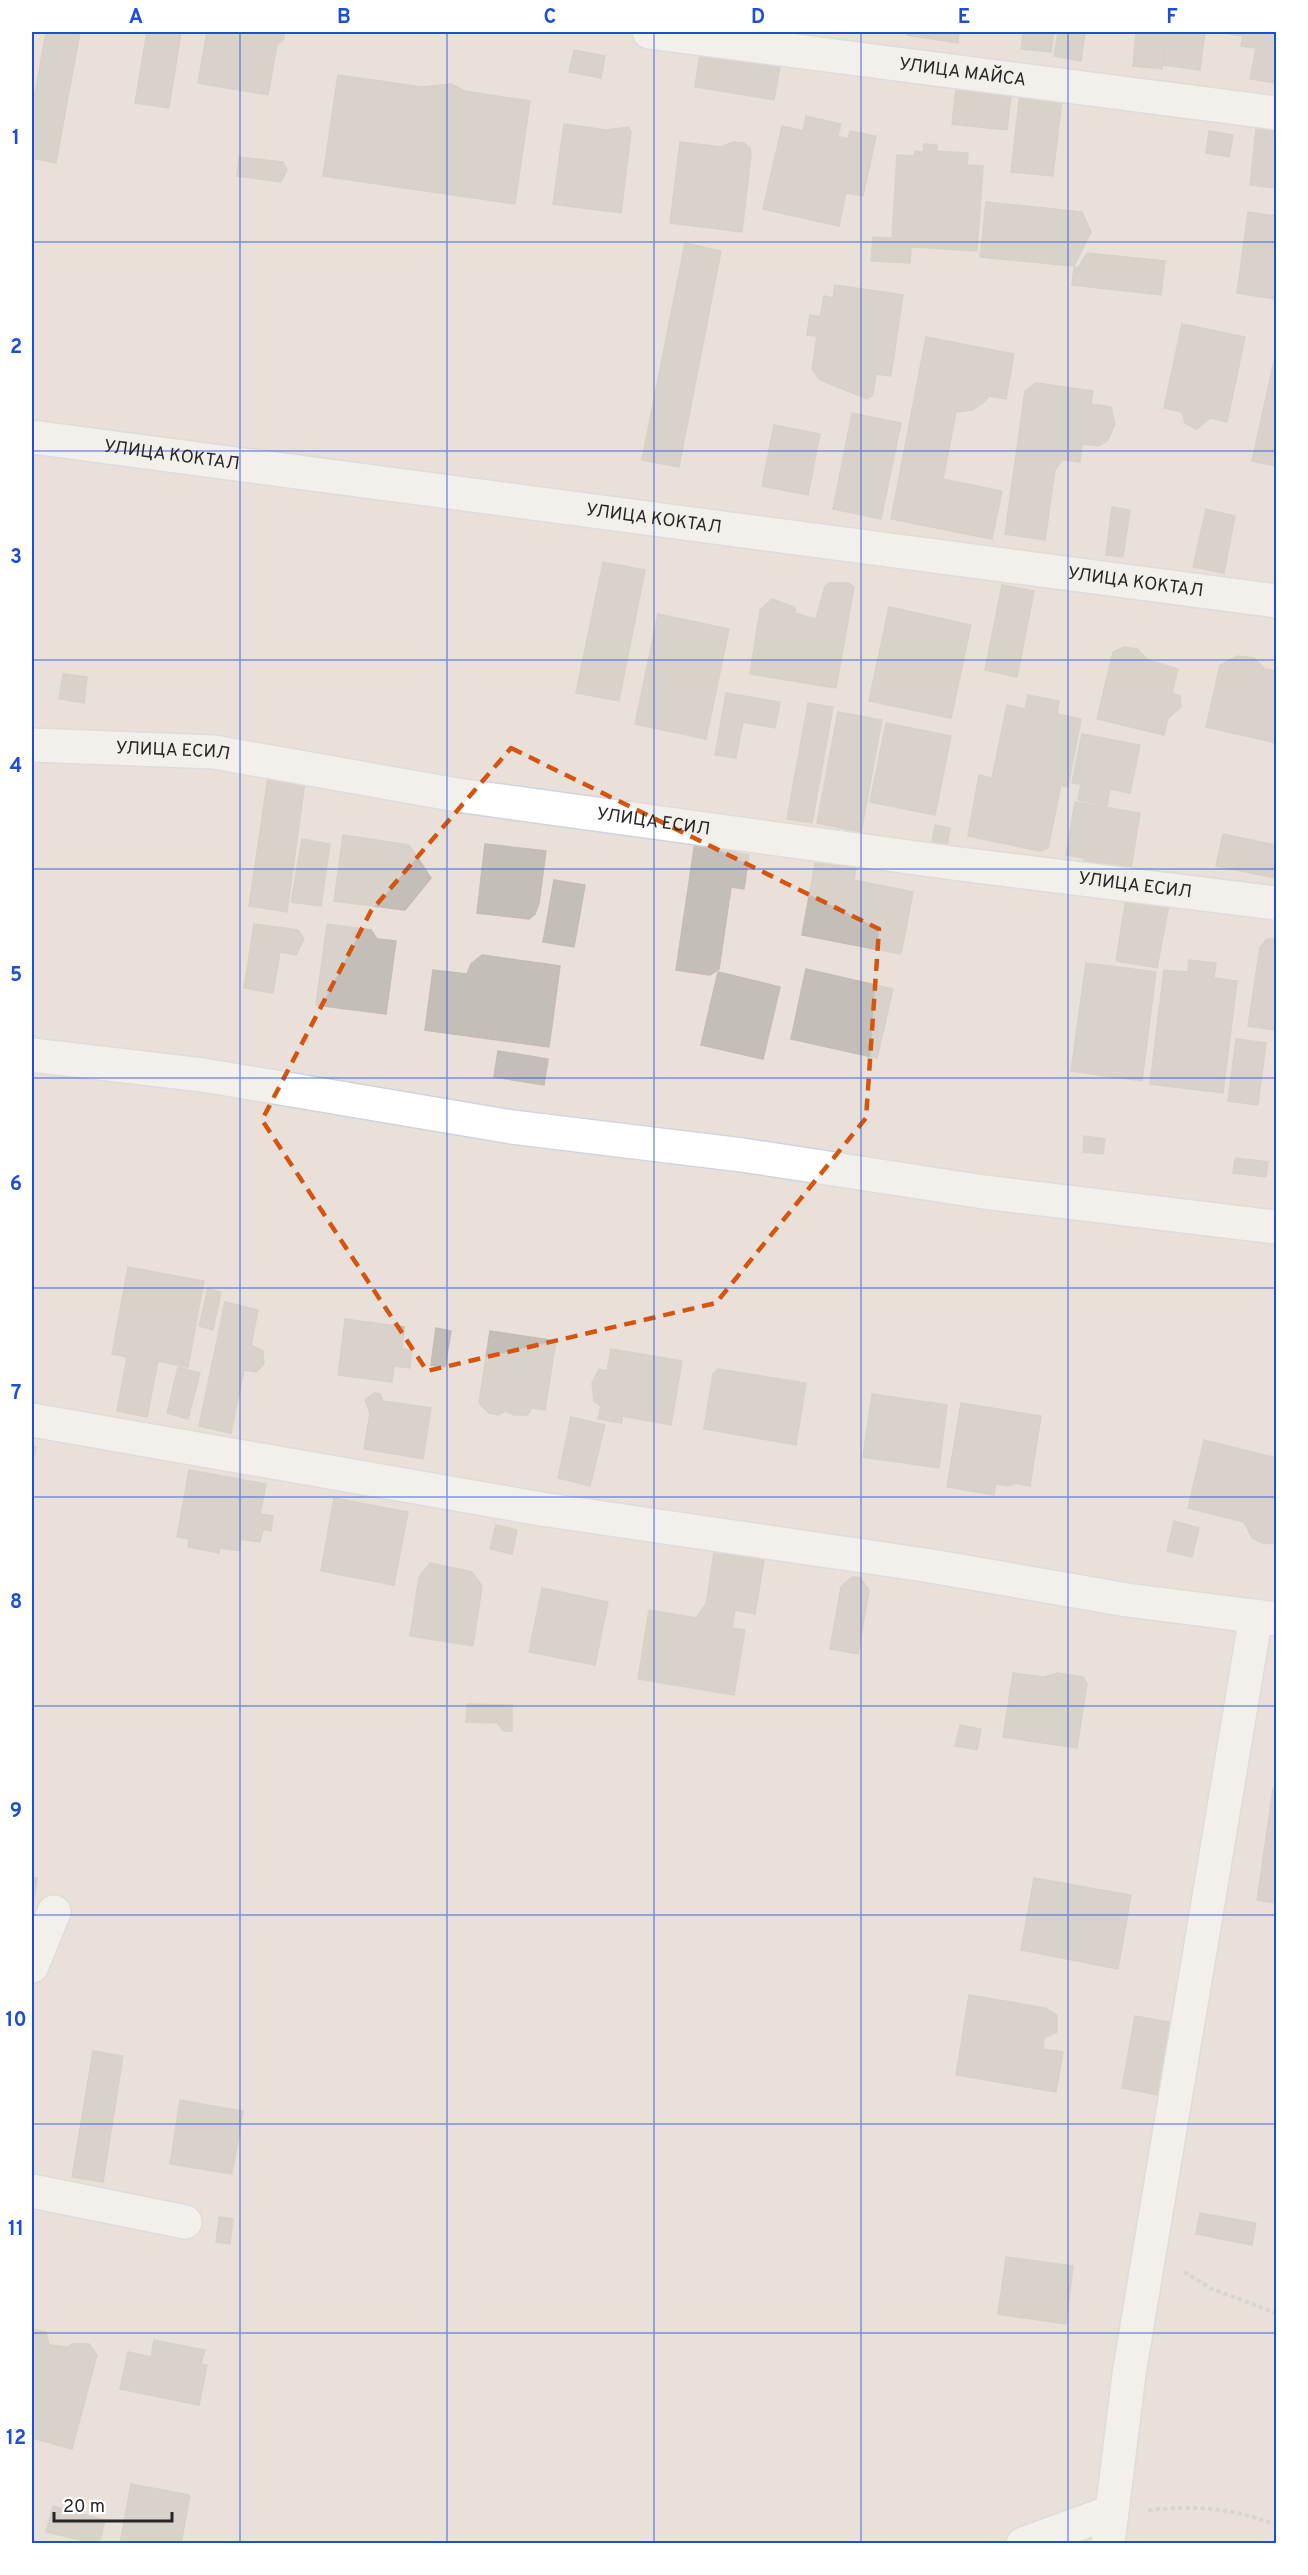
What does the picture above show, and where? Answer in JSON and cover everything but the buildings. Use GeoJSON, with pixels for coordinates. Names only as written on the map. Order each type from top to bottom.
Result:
{"type":"FeatureCollection","features":[{"type":"Feature","properties":{"kind":"street","name":"УЛИЦА МАЙСА"},"geometry":{"type":"LineString","coordinates":[[649,32],[1276,113]]}},
{"type":"Feature","properties":{"kind":"street","name":"УЛИЦА КОКТАЛ"},"geometry":{"type":"LineString","coordinates":[[32,437],[1276,601]]}},
{"type":"Feature","properties":{"kind":"street","name":"УЛИЦА ЕСИЛ"},"geometry":{"type":"LineString","coordinates":[[32,745],[214,752],[458,795],[960,864],[1276,903]]}},
{"type":"Feature","properties":{"kind":"street"},"geometry":{"type":"LineString","coordinates":[[32,1055],[203,1075],[512,1127],[742,1155],[984,1192],[1177,1217],[1276,1227]]}},
{"type":"Feature","properties":{"kind":"street"},"geometry":{"type":"LineString","coordinates":[[32,1420],[541,1509],[925,1565],[1127,1600],[1266,1617],[1150,2251],[1129,2374],[1109,2528],[1023,2544]]}},
{"type":"Feature","properties":{"kind":"street"},"geometry":{"type":"LineString","coordinates":[[32,1966],[54,1912]]}},
{"type":"Feature","properties":{"kind":"street"},"geometry":{"type":"LineString","coordinates":[[32,2191],[185,2222]]}},
{"type":"Feature","properties":{"kind":"path"},"geometry":{"type":"LineString","coordinates":[[1150,2251],[1210,2288],[1276,2313]]}},
{"type":"Feature","properties":{"kind":"path"},"geometry":{"type":"LineString","coordinates":[[1109,2528],[1201,2506],[1253,2516],[1276,2525]]}},
{"type":"Feature","properties":{"kind":"highlighted area"},"geometry":{"type":"Polygon","coordinates":[[[511,748],[879,929],[866,1118],[716,1303],[427,1371],[262,1120],[371,911],[511,748]]]}}]}
